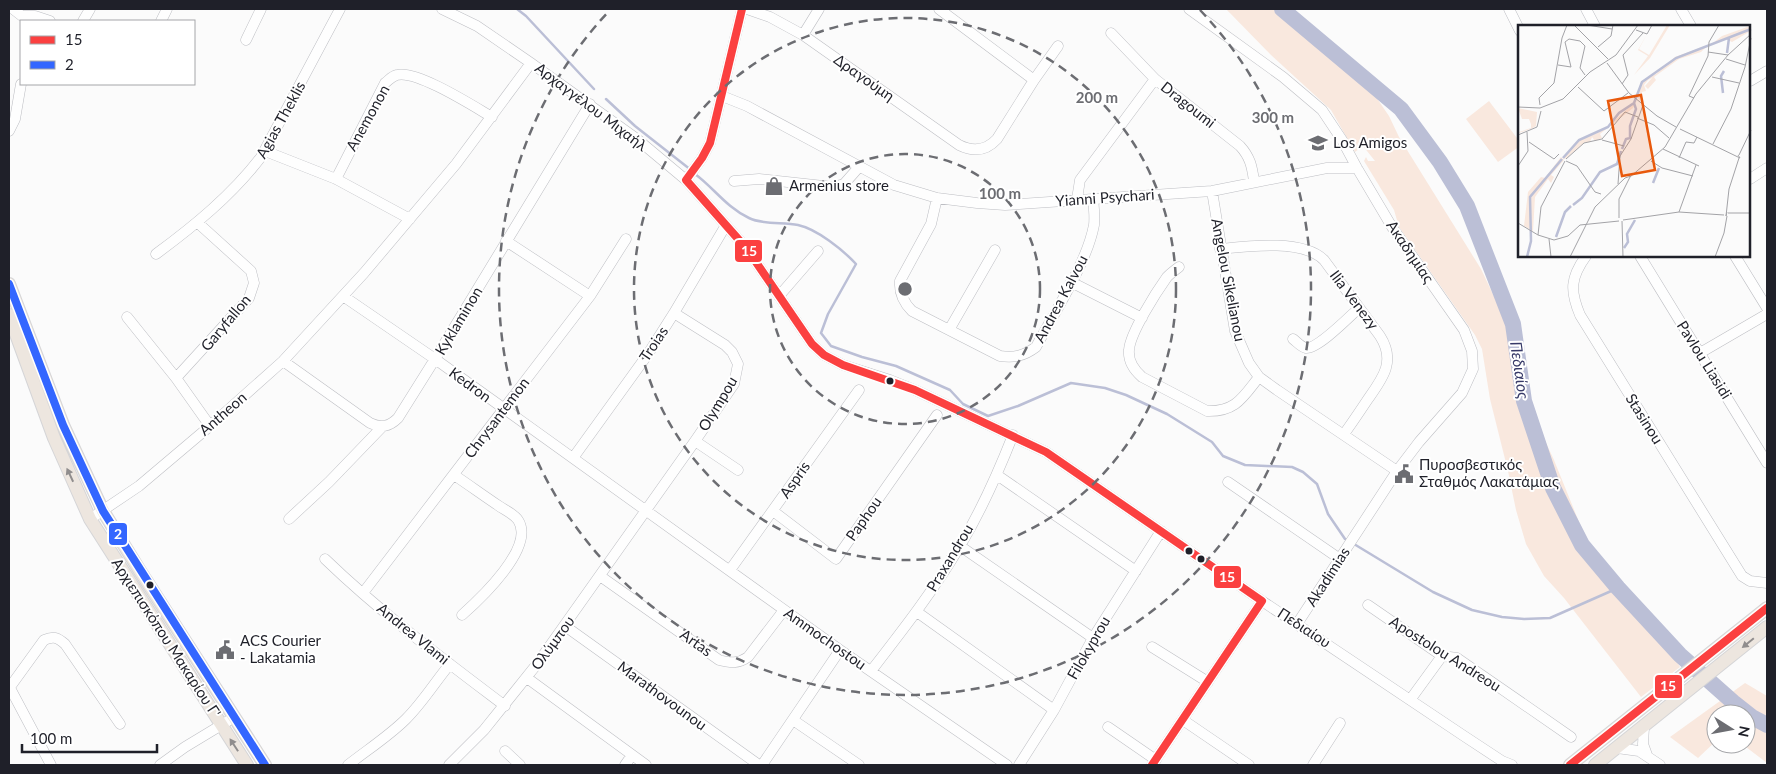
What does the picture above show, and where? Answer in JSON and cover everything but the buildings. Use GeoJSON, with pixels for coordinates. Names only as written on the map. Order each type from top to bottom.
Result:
{"type":"FeatureCollection","features":[{"type":"Feature","properties":{"kind":"main road","name":"Αρχιεπισκόπου Μακαρίου Γ'"},"geometry":{"type":"LineString","coordinates":[[9,284],[63,425],[103,511],[264,765]]}},
{"type":"Feature","properties":{"kind":"main road","name":"Αρχιεπισκόπου Μακαρίου Γ'"},"geometry":{"type":"LineString","coordinates":[[9,315],[54,438],[90,519],[247,765]]}},
{"type":"Feature","properties":{"kind":"main road"},"geometry":{"type":"LineString","coordinates":[[1570,765],[1767,608]]}},
{"type":"Feature","properties":{"kind":"main road"},"geometry":{"type":"LineString","coordinates":[[1595,765],[1767,628]]}},
{"type":"Feature","properties":{"kind":"street"},"geometry":{"type":"LineString","coordinates":[[13,9],[23,19],[35,16],[47,20]]}},
{"type":"Feature","properties":{"kind":"street"},"geometry":{"type":"LineString","coordinates":[[84,20],[90,9]]}},
{"type":"Feature","properties":{"kind":"street"},"geometry":{"type":"LineString","coordinates":[[246,40],[261,9]]}},
{"type":"Feature","properties":{"kind":"street","name":"Agias Theklis"},"geometry":{"type":"LineString","coordinates":[[156,254],[198,223],[250,172],[265,150],[340,9]]}},
{"type":"Feature","properties":{"kind":"street","name":"Αρχαγγέλου Μιχαήλ"},"geometry":{"type":"LineString","coordinates":[[442,9],[477,26],[637,139],[687,178],[726,225]]}},
{"type":"Feature","properties":{"kind":"street"},"geometry":{"type":"LineString","coordinates":[[687,178],[702,158],[710,143],[742,9]]}},
{"type":"Feature","properties":{"kind":"street","name":"Δραγούμη"},"geometry":{"type":"LineString","coordinates":[[747,9],[770,17],[803,35],[965,148],[978,150],[998,139],[1034,80]]}},
{"type":"Feature","properties":{"kind":"street"},"geometry":{"type":"LineString","coordinates":[[803,35],[819,9]]}},
{"type":"Feature","properties":{"kind":"street"},"geometry":{"type":"LineString","coordinates":[[939,9],[1034,80],[1058,46]]}},
{"type":"Feature","properties":{"kind":"street","name":"Ακαδημίας"},"geometry":{"type":"LineString","coordinates":[[1189,9],[1307,96],[1322,110],[1348,150],[1392,227],[1464,330],[1472,351],[1473,369],[1462,393],[1419,442],[1397,471],[1358,530]]}},
{"type":"Feature","properties":{"kind":"street"},"geometry":{"type":"LineString","coordinates":[[1509,9],[1518,27]]}},
{"type":"Feature","properties":{"kind":"street"},"geometry":{"type":"LineString","coordinates":[[1586,9],[1594,25]]}},
{"type":"Feature","properties":{"kind":"street"},"geometry":{"type":"LineString","coordinates":[[1681,9],[1690,25]]}},
{"type":"Feature","properties":{"kind":"street","name":"Dragoumi"},"geometry":{"type":"LineString","coordinates":[[1111,33],[1155,79],[1244,150],[1250,159],[1254,182]]}},
{"type":"Feature","properties":{"kind":"street"},"geometry":{"type":"LineString","coordinates":[[265,150],[336,179],[410,218],[456,164],[531,63]]}},
{"type":"Feature","properties":{"kind":"street"},"geometry":{"type":"LineString","coordinates":[[1751,80],[1767,71]]}},
{"type":"Feature","properties":{"kind":"street","name":"Anemonon"},"geometry":{"type":"LineString","coordinates":[[336,179],[385,84],[398,74],[407,74],[422,79],[492,117]]}},
{"type":"Feature","properties":{"kind":"street"},"geometry":{"type":"LineString","coordinates":[[1077,199],[1080,180],[1155,79]]}},
{"type":"Feature","properties":{"kind":"street"},"geometry":{"type":"LineString","coordinates":[[9,131],[15,119],[21,85]]}},
{"type":"Feature","properties":{"kind":"street","name":"Yianni Psychari"},"geometry":{"type":"LineString","coordinates":[[722,96],[746,106],[894,185],[937,198],[977,203],[1005,205],[1212,191],[1327,168],[1357,168]]}},
{"type":"Feature","properties":{"kind":"street","name":"Kyklaminon"},"geometry":{"type":"LineString","coordinates":[[289,519],[329,482],[382,426],[393,423],[398,418],[436,360],[590,104]]}},
{"type":"Feature","properties":{"kind":"street","name":"Yianni Psychari"},"geometry":{"type":"LineString","coordinates":[[1327,168],[1340,160],[1348,150]]}},
{"type":"Feature","properties":{"kind":"street"},"geometry":{"type":"LineString","coordinates":[[734,181],[759,179],[833,187],[844,184],[859,167]]}},
{"type":"Feature","properties":{"kind":"street"},"geometry":{"type":"LineString","coordinates":[[1751,178],[1767,168]]}},
{"type":"Feature","properties":{"kind":"street","name":"Angelou Sikelianou"},"geometry":{"type":"LineString","coordinates":[[1212,191],[1220,249],[1235,331],[1240,346],[1260,377],[1397,471]]}},
{"type":"Feature","properties":{"kind":"street","name":"Andrea Kalvou"},"geometry":{"type":"LineString","coordinates":[[937,198],[931,224],[902,276],[900,288],[906,305],[912,311],[1000,356],[1017,357],[1026,354],[1036,347],[1085,254],[1091,238],[1095,216],[1093,198]]}},
{"type":"Feature","properties":{"kind":"street","name":"Antheon"},"geometry":{"type":"LineString","coordinates":[[90,519],[139,486],[283,361],[322,316],[343,296],[410,218]]}},
{"type":"Feature","properties":{"kind":"street","name":"Garyfallon"},"geometry":{"type":"LineString","coordinates":[[176,378],[249,298],[254,283],[251,271],[198,223]]}},
{"type":"Feature","properties":{"kind":"street","name":"Πεδιαίου"},"geometry":{"type":"LineString","coordinates":[[726,225],[747,249],[812,344],[824,355],[843,365],[915,390],[1046,452],[1262,601],[1507,764]]}},
{"type":"Feature","properties":{"kind":"street","name":"Troias"},"geometry":{"type":"LineString","coordinates":[[573,458],[648,354],[726,225]]}},
{"type":"Feature","properties":{"kind":"street","name":"Chrysantemon"},"geometry":{"type":"LineString","coordinates":[[363,593],[590,296],[626,239]]}},
{"type":"Feature","properties":{"kind":"street"},"geometry":{"type":"LineString","coordinates":[[506,241],[590,296]]}},
{"type":"Feature","properties":{"kind":"street","name":"Ilia Venezy"},"geometry":{"type":"LineString","coordinates":[[1220,249],[1268,246],[1313,252],[1324,260],[1384,343],[1387,352],[1387,365],[1383,377],[1344,434]]}},
{"type":"Feature","properties":{"kind":"street"},"geometry":{"type":"LineString","coordinates":[[949,330],[995,250]]}},
{"type":"Feature","properties":{"kind":"street"},"geometry":{"type":"LineString","coordinates":[[780,296],[818,251]]}},
{"type":"Feature","properties":{"kind":"street","name":"Stasinou"},"geometry":{"type":"LineString","coordinates":[[1584,258],[1577,268],[1572,291],[1580,315],[1742,576],[1750,581],[1767,583]]}},
{"type":"Feature","properties":{"kind":"street","name":"Pavlou Liasidi"},"geometry":{"type":"LineString","coordinates":[[1641,258],[1767,464]]}},
{"type":"Feature","properties":{"kind":"street"},"geometry":{"type":"LineString","coordinates":[[1736,258],[1767,308]]}},
{"type":"Feature","properties":{"kind":"street"},"geometry":{"type":"LineString","coordinates":[[1179,267],[1168,277],[1142,318],[1130,343],[1130,360],[1136,372],[1207,411],[1224,410],[1232,407],[1239,402],[1260,377]]}},
{"type":"Feature","properties":{"kind":"street"},"geometry":{"type":"LineString","coordinates":[[1071,282],[1142,318]]}},
{"type":"Feature","properties":{"kind":"street","name":"Kedron"},"geometry":{"type":"LineString","coordinates":[[343,296],[436,360],[645,510]]}},
{"type":"Feature","properties":{"kind":"street"},"geometry":{"type":"LineString","coordinates":[[1293,339],[1302,347],[1316,346],[1359,308]]}},
{"type":"Feature","properties":{"kind":"street","name":"Olympou"},"geometry":{"type":"LineString","coordinates":[[645,510],[696,441],[734,384],[738,364],[732,352],[725,345],[674,313]]}},
{"type":"Feature","properties":{"kind":"street"},"geometry":{"type":"LineString","coordinates":[[1700,353],[1767,314]]}},
{"type":"Feature","properties":{"kind":"street"},"geometry":{"type":"LineString","coordinates":[[127,317],[176,378],[210,426]]}},
{"type":"Feature","properties":{"kind":"street"},"geometry":{"type":"LineString","coordinates":[[283,361],[370,423],[382,426]]}},
{"type":"Feature","properties":{"kind":"street","name":"Aspris"},"geometry":{"type":"LineString","coordinates":[[730,570],[859,390]]}},
{"type":"Feature","properties":{"kind":"street","name":"Paphou"},"geometry":{"type":"LineString","coordinates":[[773,511],[836,559],[937,415]]}},
{"type":"Feature","properties":{"kind":"street","name":"Praxandrou"},"geometry":{"type":"LineString","coordinates":[[871,671],[917,612],[960,546],[997,475],[1013,436]]}},
{"type":"Feature","properties":{"kind":"street"},"geometry":{"type":"LineString","coordinates":[[696,441],[738,470]]}},
{"type":"Feature","properties":{"kind":"street"},"geometry":{"type":"LineString","coordinates":[[454,475],[517,518],[521,532],[519,547],[513,557],[485,594],[462,615]]}},
{"type":"Feature","properties":{"kind":"street"},"geometry":{"type":"LineString","coordinates":[[997,475],[1136,571]]}},
{"type":"Feature","properties":{"kind":"street"},"geometry":{"type":"LineString","coordinates":[[1228,482],[1340,559]]}},
{"type":"Feature","properties":{"kind":"street","name":"Ammochostou"},"geometry":{"type":"LineString","coordinates":[[645,510],[840,650],[1007,765]]}},
{"type":"Feature","properties":{"kind":"street","name":"Ολύμπου"},"geometry":{"type":"LineString","coordinates":[[449,765],[504,706],[527,678],[645,510]]}},
{"type":"Feature","properties":{"kind":"street","name":"Akadimias"},"geometry":{"type":"LineString","coordinates":[[1297,624],[1358,530]]}},
{"type":"Feature","properties":{"kind":"street","name":"Filokyprou"},"geometry":{"type":"LineString","coordinates":[[1019,765],[1054,710],[1093,638],[1161,531]]}},
{"type":"Feature","properties":{"kind":"street"},"geometry":{"type":"LineString","coordinates":[[960,546],[1093,638]]}},
{"type":"Feature","properties":{"kind":"street","name":"Andrea Vlami"},"geometry":{"type":"LineString","coordinates":[[325,559],[363,593],[504,706]]}},
{"type":"Feature","properties":{"kind":"street","name":"Artas"},"geometry":{"type":"LineString","coordinates":[[600,576],[719,660],[728,662],[742,661],[748,657],[784,610]]}},
{"type":"Feature","properties":{"kind":"street"},"geometry":{"type":"LineString","coordinates":[[1108,727],[1154,763],[1262,601]]}},
{"type":"Feature","properties":{"kind":"street","name":"Apostolou Andreou"},"geometry":{"type":"LineString","coordinates":[[1368,605],[1442,656],[1457,658],[1571,737]]}},
{"type":"Feature","properties":{"kind":"street"},"geometry":{"type":"LineString","coordinates":[[917,612],[1054,710]]}},
{"type":"Feature","properties":{"kind":"street","name":"Marathovounou"},"geometry":{"type":"LineString","coordinates":[[565,626],[760,765]]}},
{"type":"Feature","properties":{"kind":"street"},"geometry":{"type":"LineString","coordinates":[[51,765],[9,687],[44,640],[51,637],[58,638],[65,644],[120,724]]}},
{"type":"Feature","properties":{"kind":"street"},"geometry":{"type":"LineString","coordinates":[[1152,647],[1208,682]]}},
{"type":"Feature","properties":{"kind":"street"},"geometry":{"type":"LineString","coordinates":[[760,765],[840,650]]}},
{"type":"Feature","properties":{"kind":"street"},"geometry":{"type":"LineString","coordinates":[[1410,700],[1442,656]]}},
{"type":"Feature","properties":{"kind":"street"},"geometry":{"type":"LineString","coordinates":[[348,765],[405,720],[450,664]]}},
{"type":"Feature","properties":{"kind":"street"},"geometry":{"type":"LineString","coordinates":[[527,678],[646,765]]}},
{"type":"Feature","properties":{"kind":"street"},"geometry":{"type":"LineString","coordinates":[[160,765],[185,746],[234,717]]}},
{"type":"Feature","properties":{"kind":"street"},"geometry":{"type":"LineString","coordinates":[[793,720],[859,765]]}},
{"type":"Feature","properties":{"kind":"street"},"geometry":{"type":"LineString","coordinates":[[1183,720],[1249,765]]}},
{"type":"Feature","properties":{"kind":"street"},"geometry":{"type":"LineString","coordinates":[[1313,765],[1340,723]]}},
{"type":"Feature","properties":{"kind":"street"},"geometry":{"type":"LineString","coordinates":[[1644,727],[1643,744],[1646,755]]}},
{"type":"Feature","properties":{"kind":"street"},"geometry":{"type":"LineString","coordinates":[[1617,748],[1633,749],[1660,765]]}},
{"type":"Feature","properties":{"kind":"street"},"geometry":{"type":"LineString","coordinates":[[505,751],[520,765]]}},
{"type":"Feature","properties":{"kind":"street"},"geometry":{"type":"LineString","coordinates":[[625,765],[632,755]]}},
{"type":"Feature","properties":{"kind":"shaded area"},"geometry":{"type":"Polygon","coordinates":[[[1226,9],[1286,9],[1293,20],[1350,75],[1376,97],[1389,116],[1399,137],[1481,269],[1507,324],[1525,398],[1554,460],[1579,522],[1606,576],[1616,581],[1651,616],[1680,667],[1641,697],[1564,598],[1544,576],[1526,544],[1516,510],[1490,399],[1482,349],[1475,335],[1399,227],[1394,210],[1364,161],[1366,157],[1368,161],[1375,161],[1363,146],[1355,152],[1331,110],[1271,55],[1226,9]]]}},
{"type":"Feature","properties":{"kind":"shaded area"},"geometry":{"type":"Polygon","coordinates":[[[1489,101],[1518,139],[1518,147],[1498,162],[1466,119],[1489,101]]]}},
{"type":"Feature","properties":{"kind":"shaded area"},"geometry":{"type":"Polygon","coordinates":[[[1745,683],[1767,696],[1767,763],[1755,754],[1756,704],[1716,704],[1745,683]]]}},
{"type":"Feature","properties":{"kind":"shaded area"},"geometry":{"type":"Polygon","coordinates":[[[1706,711],[1706,750],[1698,758],[1670,737],[1706,711]]]}},
{"type":"Feature","properties":{"kind":"waterway"},"geometry":{"type":"LineString","coordinates":[[517,9],[526,16],[594,89]]}},
{"type":"Feature","properties":{"kind":"waterway","name":"Πεδιαίος"},"geometry":{"type":"LineString","coordinates":[[1282,9],[1401,109],[1440,162],[1467,206],[1513,324],[1524,401],[1553,488],[1582,545],[1618,588],[1680,655],[1733,702],[1752,717],[1767,725]]}},
{"type":"Feature","properties":{"kind":"waterway"},"geometry":{"type":"LineString","coordinates":[[606,99],[635,126],[691,170]]}},
{"type":"Feature","properties":{"kind":"waterway"},"geometry":{"type":"LineString","coordinates":[[695,174],[741,214],[760,222],[792,224],[805,227],[829,241],[856,264],[828,314],[821,333],[831,346],[896,366],[950,390],[963,404],[988,416],[1018,406],[1071,383],[1105,388],[1126,395],[1167,414],[1212,442],[1223,456],[1245,465],[1292,467],[1303,472],[1317,484],[1328,514],[1345,539],[1349,541]]}},
{"type":"Feature","properties":{"kind":"waterway"},"geometry":{"type":"LineString","coordinates":[[1354,544],[1433,592],[1472,610],[1502,617],[1524,619],[1550,618],[1618,588]]}},
{"type":"Feature","properties":{"kind":"transit line","name":"15"},"geometry":{"type":"LineString","coordinates":[[742,9],[710,143],[686,180],[747,249],[812,344],[824,355],[843,365],[915,390],[1046,452],[1262,601],[1152,765]]}},
{"type":"Feature","properties":{"kind":"transit line","name":"2"},"geometry":{"type":"LineString","coordinates":[[9,284],[63,425],[103,511],[265,765]]}},
{"type":"Feature","properties":{"kind":"transit line","name":"15"},"geometry":{"type":"LineString","coordinates":[[1570,765],[1767,608]]}},
{"type":"Feature","properties":{"kind":"place","name":"Los Amigos"},"geometry":{"type":"Point","coordinates":[1318,143]}},
{"type":"Feature","properties":{"kind":"place","name":"Armenius store"},"geometry":{"type":"Point","coordinates":[774,186]}},
{"type":"Feature","properties":{"kind":"place","name":"Πυροσβεστικός Σταθμός Λακατάμιας"},"geometry":{"type":"Point","coordinates":[1404,474]}},
{"type":"Feature","properties":{"kind":"place","name":"ACS Courier - Lakatamia"},"geometry":{"type":"Point","coordinates":[225,650]}}]}
